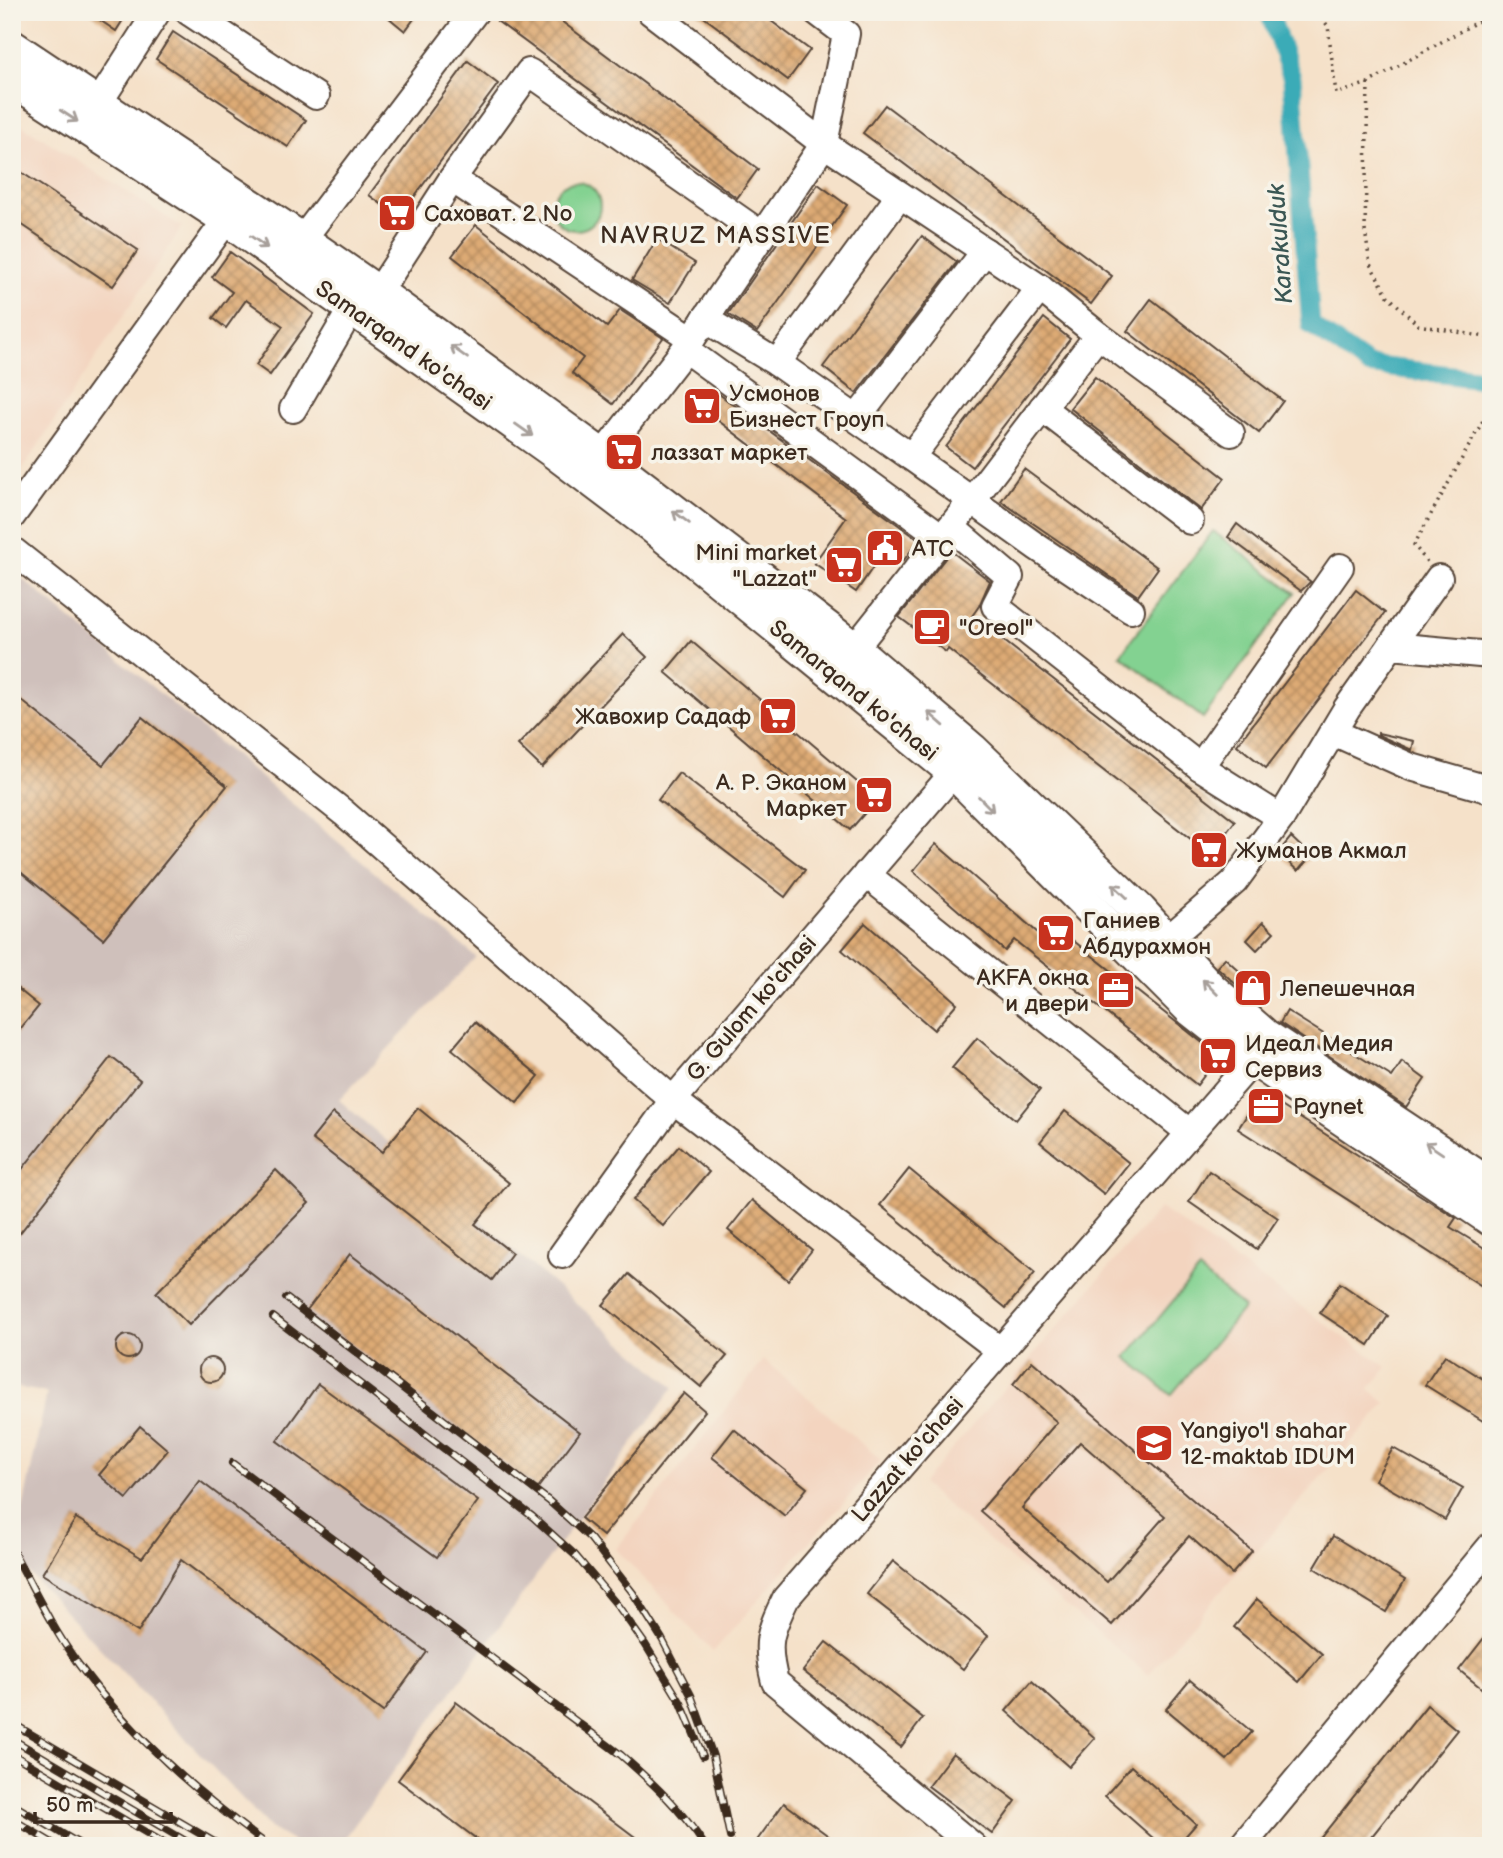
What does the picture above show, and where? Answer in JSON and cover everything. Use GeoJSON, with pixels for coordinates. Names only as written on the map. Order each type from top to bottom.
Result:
{"type":"FeatureCollection","features":[{"type":"Feature","properties":{"kind":"main road","name":"Samarqand ko'chasi"},"geometry":{"type":"LineString","coordinates":[[12,47],[98,104],[234,209],[365,301],[602,456],[854,649],[963,761],[1192,1010],[1254,1059],[1491,1219]]}},
{"type":"Feature","properties":{"kind":"main road","name":"Samarqand ko'chasi"},"geometry":{"type":"LineString","coordinates":[[12,79],[234,209],[302,240],[365,301],[556,453],[963,761],[1140,911],[1211,989],[1265,1036],[1491,1186]]}},
{"type":"Feature","properties":{"kind":"street"},"geometry":{"type":"LineString","coordinates":[[98,104],[157,12]]}},
{"type":"Feature","properties":{"kind":"street"},"geometry":{"type":"LineString","coordinates":[[189,12],[316,96]]}},
{"type":"Feature","properties":{"kind":"street"},"geometry":{"type":"LineString","coordinates":[[302,240],[475,12]]}},
{"type":"Feature","properties":{"kind":"street"},"geometry":{"type":"LineString","coordinates":[[651,12],[824,144],[1040,288],[1098,335],[1231,433]]}},
{"type":"Feature","properties":{"kind":"street"},"geometry":{"type":"LineString","coordinates":[[602,456],[694,336],[824,144],[846,34],[817,12]]}},
{"type":"Feature","properties":{"kind":"street"},"geometry":{"type":"LineString","coordinates":[[293,409],[365,301],[529,72],[762,236]]}},
{"type":"Feature","properties":{"kind":"street"},"geometry":{"type":"LineString","coordinates":[[452,179],[694,336],[947,532],[1010,577]]}},
{"type":"Feature","properties":{"kind":"street"},"geometry":{"type":"LineString","coordinates":[[777,363],[900,195]]}},
{"type":"Feature","properties":{"kind":"street"},"geometry":{"type":"LineString","coordinates":[[12,516],[234,209]]}},
{"type":"Feature","properties":{"kind":"street"},"geometry":{"type":"LineString","coordinates":[[857,418],[985,251]]}},
{"type":"Feature","properties":{"kind":"street"},"geometry":{"type":"LineString","coordinates":[[911,457],[1040,288]]}},
{"type":"Feature","properties":{"kind":"street"},"geometry":{"type":"LineString","coordinates":[[854,649],[1098,335]]}},
{"type":"Feature","properties":{"kind":"street"},"geometry":{"type":"LineString","coordinates":[[694,336],[777,363],[973,499],[1037,547],[1131,610]]}},
{"type":"Feature","properties":{"kind":"street"},"geometry":{"type":"LineString","coordinates":[[1042,408],[1190,521]]}},
{"type":"Feature","properties":{"kind":"street"},"geometry":{"type":"LineString","coordinates":[[1037,547],[1010,577],[995,606],[1200,767],[1280,818]]}},
{"type":"Feature","properties":{"kind":"street"},"geometry":{"type":"LineString","coordinates":[[12,550],[344,813],[673,1100],[1000,1351]]}},
{"type":"Feature","properties":{"kind":"street"},"geometry":{"type":"LineString","coordinates":[[1200,767],[1340,566]]}},
{"type":"Feature","properties":{"kind":"street"},"geometry":{"type":"LineString","coordinates":[[1167,940],[1234,881],[1280,818],[1332,732],[1439,578]]}},
{"type":"Feature","properties":{"kind":"street"},"geometry":{"type":"LineString","coordinates":[[1391,646],[1491,655]]}},
{"type":"Feature","properties":{"kind":"street"},"geometry":{"type":"LineString","coordinates":[[1332,732],[1411,767],[1491,790]]}},
{"type":"Feature","properties":{"kind":"street","name":"G. Gulom ko'chasi"},"geometry":{"type":"LineString","coordinates":[[562,1255],[673,1100],[963,761]]}},
{"type":"Feature","properties":{"kind":"street"},"geometry":{"type":"LineString","coordinates":[[866,874],[1190,1133]]}},
{"type":"Feature","properties":{"kind":"street","name":"Lazzat ko'chasi"},"geometry":{"type":"LineString","coordinates":[[973,1846],[775,1682],[768,1655],[771,1628],[786,1598],[1254,1059]]}},
{"type":"Feature","properties":{"kind":"street"},"geometry":{"type":"LineString","coordinates":[[1242,1846],[1491,1546]]}},
{"type":"Feature","properties":{"kind":"path"},"geometry":{"type":"LineString","coordinates":[[1317,12],[1328,26],[1336,94],[1368,83],[1491,14]]}},
{"type":"Feature","properties":{"kind":"path"},"geometry":{"type":"LineString","coordinates":[[1368,83],[1365,230],[1370,264],[1388,296],[1418,326],[1491,338]]}},
{"type":"Feature","properties":{"kind":"path"},"geometry":{"type":"LineString","coordinates":[[1439,578],[1414,545],[1485,417],[1491,377]]}},
{"type":"Feature","properties":{"kind":"shaded area"},"geometry":{"type":"Polygon","coordinates":[[[12,119],[182,227],[12,485],[12,119]]]}},
{"type":"Feature","properties":{"kind":"shaded area"},"geometry":{"type":"Polygon","coordinates":[[[12,570],[476,957],[339,1100],[674,1387],[339,1846],[301,1846],[270,1828],[13,1556],[47,1393],[12,1386],[12,570]]]}},
{"type":"Feature","properties":{"kind":"shaded area","name":"Yangiyo'l shahar 12-maktab IDUM"},"geometry":{"type":"Polygon","coordinates":[[[1160,1208],[1387,1367],[1369,1389],[1386,1403],[1148,1675],[922,1484],[1160,1208]]]}},
{"type":"Feature","properties":{"kind":"shaded area"},"geometry":{"type":"Polygon","coordinates":[[[764,1360],[881,1460],[713,1652],[616,1549],[764,1360]]]}},
{"type":"Feature","properties":{"kind":"green space"},"geometry":{"type":"Polygon","coordinates":[[[576,182],[593,189],[600,206],[593,223],[576,230],[559,223],[552,206],[559,189],[576,182]]]}},
{"type":"Feature","properties":{"kind":"green space"},"geometry":{"type":"Polygon","coordinates":[[[1213,531],[1295,593],[1203,718],[1120,655],[1213,531]]]}},
{"type":"Feature","properties":{"kind":"green space"},"geometry":{"type":"Polygon","coordinates":[[[1199,1270],[1244,1308],[1171,1395],[1126,1357],[1199,1270]]]}},
{"type":"Feature","properties":{"kind":"building"},"geometry":{"type":"Polygon","coordinates":[[[88,12],[128,12],[116,31],[88,12]]]}},
{"type":"Feature","properties":{"kind":"building"},"geometry":{"type":"Polygon","coordinates":[[[382,12],[419,12],[405,31],[382,12]]]}},
{"type":"Feature","properties":{"kind":"building"},"geometry":{"type":"Polygon","coordinates":[[[504,12],[549,12],[758,169],[737,198],[497,21],[504,12]]]}},
{"type":"Feature","properties":{"kind":"building"},"geometry":{"type":"Polygon","coordinates":[[[697,12],[759,12],[810,50],[788,80],[697,12]]]}},
{"type":"Feature","properties":{"kind":"building"},"geometry":{"type":"Polygon","coordinates":[[[173,32],[306,120],[288,147],[156,59],[173,32]]]}},
{"type":"Feature","properties":{"kind":"building"},"geometry":{"type":"Polygon","coordinates":[[[468,61],[498,84],[399,217],[369,195],[468,61]]]}},
{"type":"Feature","properties":{"kind":"building"},"geometry":{"type":"Polygon","coordinates":[[[885,105],[1112,276],[1091,304],[863,133],[885,105]]]}},
{"type":"Feature","properties":{"kind":"building"},"geometry":{"type":"Polygon","coordinates":[[[12,166],[138,250],[113,286],[12,218],[12,166]]]}},
{"type":"Feature","properties":{"kind":"building"},"geometry":{"type":"Polygon","coordinates":[[[818,184],[847,205],[757,332],[728,314],[818,184]]]}},
{"type":"Feature","properties":{"kind":"building"},"geometry":{"type":"Polygon","coordinates":[[[476,225],[607,327],[620,310],[663,338],[613,404],[572,373],[583,358],[452,256],[476,225]]]}},
{"type":"Feature","properties":{"kind":"building"},"geometry":{"type":"Polygon","coordinates":[[[922,236],[957,262],[856,393],[823,367],[922,236]]]}},
{"type":"Feature","properties":{"kind":"building"},"geometry":{"type":"Polygon","coordinates":[[[657,239],[695,263],[670,303],[632,280],[657,239]]]}},
{"type":"Feature","properties":{"kind":"building"},"geometry":{"type":"Polygon","coordinates":[[[230,252],[314,314],[270,375],[256,365],[283,326],[246,300],[226,328],[213,318],[232,292],[212,277],[230,252]]]}},
{"type":"Feature","properties":{"kind":"building"},"geometry":{"type":"Polygon","coordinates":[[[1151,299],[1283,401],[1259,433],[1127,331],[1151,299]]]}},
{"type":"Feature","properties":{"kind":"building"},"geometry":{"type":"Polygon","coordinates":[[[1044,318],[1070,339],[972,467],[946,447],[1044,318]]]}},
{"type":"Feature","properties":{"kind":"building"},"geometry":{"type":"Polygon","coordinates":[[[1095,377],[1225,478],[1201,510],[1070,408],[1095,377]]]}},
{"type":"Feature","properties":{"kind":"building"},"geometry":{"type":"Polygon","coordinates":[[[712,389],[919,540],[903,561],[886,548],[856,592],[814,563],[846,518],[699,406],[712,389]]]}},
{"type":"Feature","properties":{"kind":"building"},"geometry":{"type":"Polygon","coordinates":[[[1024,469],[1158,568],[1138,596],[1001,501],[1024,469]]]}},
{"type":"Feature","properties":{"kind":"building"},"geometry":{"type":"Polygon","coordinates":[[[1237,524],[1311,582],[1301,591],[1228,537],[1237,524]]]}},
{"type":"Feature","properties":{"kind":"building"},"geometry":{"type":"Polygon","coordinates":[[[951,551],[990,581],[972,616],[1235,821],[1210,854],[948,649],[946,652],[899,617],[951,551]]]}},
{"type":"Feature","properties":{"kind":"building"},"geometry":{"type":"Polygon","coordinates":[[[1356,590],[1385,613],[1266,768],[1237,745],[1356,590]]]}},
{"type":"Feature","properties":{"kind":"building"},"geometry":{"type":"Polygon","coordinates":[[[623,634],[647,657],[542,768],[518,745],[623,634]]]}},
{"type":"Feature","properties":{"kind":"building"},"geometry":{"type":"Polygon","coordinates":[[[691,641],[877,799],[850,830],[665,672],[691,641]]]}},
{"type":"Feature","properties":{"kind":"building"},"geometry":{"type":"Polygon","coordinates":[[[12,693],[103,765],[142,717],[227,786],[103,939],[12,865],[12,693]]]}},
{"type":"Feature","properties":{"kind":"building"},"geometry":{"type":"Polygon","coordinates":[[[1378,735],[1414,741],[1412,750],[1378,735]]]}},
{"type":"Feature","properties":{"kind":"building"},"geometry":{"type":"Polygon","coordinates":[[[679,773],[805,870],[785,897],[658,800],[679,773]]]}},
{"type":"Feature","properties":{"kind":"building"},"geometry":{"type":"Polygon","coordinates":[[[1291,837],[1311,856],[1298,871],[1278,853],[1291,837]]]}},
{"type":"Feature","properties":{"kind":"building"},"geometry":{"type":"Polygon","coordinates":[[[936,844],[1046,940],[1056,927],[1219,1056],[1197,1085],[1014,940],[1005,951],[913,871],[936,844]]]}},
{"type":"Feature","properties":{"kind":"building"},"geometry":{"type":"Polygon","coordinates":[[[1263,922],[1274,932],[1257,950],[1247,940],[1263,922]]]}},
{"type":"Feature","properties":{"kind":"building"},"geometry":{"type":"Polygon","coordinates":[[[865,923],[957,1003],[934,1030],[842,950],[865,923]]]}},
{"type":"Feature","properties":{"kind":"building"},"geometry":{"type":"Polygon","coordinates":[[[1225,958],[1260,990],[1252,999],[1217,967],[1225,958]]]}},
{"type":"Feature","properties":{"kind":"building"},"geometry":{"type":"Polygon","coordinates":[[[12,984],[39,1006],[12,1039],[12,984]]]}},
{"type":"Feature","properties":{"kind":"building"},"geometry":{"type":"Polygon","coordinates":[[[1287,1011],[1392,1077],[1402,1062],[1425,1079],[1406,1107],[1280,1023],[1287,1011]]]}},
{"type":"Feature","properties":{"kind":"building"},"geometry":{"type":"Polygon","coordinates":[[[475,1022],[539,1076],[517,1103],[452,1049],[475,1022]]]}},
{"type":"Feature","properties":{"kind":"building"},"geometry":{"type":"Polygon","coordinates":[[[977,1038],[1040,1090],[1016,1120],[952,1068],[977,1038]]]}},
{"type":"Feature","properties":{"kind":"building"},"geometry":{"type":"Polygon","coordinates":[[[111,1057],[140,1080],[12,1243],[12,1182],[111,1057]]]}},
{"type":"Feature","properties":{"kind":"building"},"geometry":{"type":"Polygon","coordinates":[[[1261,1093],[1456,1218],[1450,1227],[1491,1252],[1491,1292],[1238,1129],[1261,1093]]]}},
{"type":"Feature","properties":{"kind":"building"},"geometry":{"type":"Polygon","coordinates":[[[418,1108],[509,1183],[475,1224],[512,1253],[492,1280],[312,1139],[333,1113],[382,1152],[418,1108]]]}},
{"type":"Feature","properties":{"kind":"building"},"geometry":{"type":"Polygon","coordinates":[[[1065,1111],[1129,1163],[1104,1194],[1040,1142],[1065,1111]]]}},
{"type":"Feature","properties":{"kind":"building"},"geometry":{"type":"Polygon","coordinates":[[[679,1146],[709,1172],[663,1226],[633,1200],[679,1146]]]}},
{"type":"Feature","properties":{"kind":"building"},"geometry":{"type":"Polygon","coordinates":[[[909,1169],[1035,1273],[1006,1308],[880,1205],[909,1169]]]}},
{"type":"Feature","properties":{"kind":"building"},"geometry":{"type":"Polygon","coordinates":[[[276,1170],[309,1203],[189,1325],[156,1293],[276,1170]]]}},
{"type":"Feature","properties":{"kind":"building"},"geometry":{"type":"Polygon","coordinates":[[[1209,1171],[1278,1218],[1257,1249],[1189,1202],[1209,1171]]]}},
{"type":"Feature","properties":{"kind":"building"},"geometry":{"type":"Polygon","coordinates":[[[752,1200],[812,1250],[788,1280],[728,1230],[752,1200]]]}},
{"type":"Feature","properties":{"kind":"building"},"geometry":{"type":"Polygon","coordinates":[[[350,1254],[580,1432],[537,1489],[307,1310],[350,1254]]]}},
{"type":"Feature","properties":{"kind":"building"},"geometry":{"type":"Polygon","coordinates":[[[629,1274],[727,1356],[701,1387],[603,1305],[629,1274]]]}},
{"type":"Feature","properties":{"kind":"building"},"geometry":{"type":"Polygon","coordinates":[[[1340,1283],[1388,1316],[1369,1345],[1320,1313],[1340,1283]]]}},
{"type":"Feature","properties":{"kind":"building"},"geometry":{"type":"Polygon","coordinates":[[[123,1335],[133,1335],[140,1342],[140,1352],[133,1359],[123,1359],[116,1352],[116,1342],[123,1335]]]}},
{"type":"Feature","properties":{"kind":"building"},"geometry":{"type":"Polygon","coordinates":[[[1445,1355],[1491,1384],[1491,1426],[1425,1385],[1445,1355]]]}},
{"type":"Feature","properties":{"kind":"building"},"geometry":{"type":"Polygon","coordinates":[[[206,1358],[216,1358],[223,1365],[223,1375],[216,1382],[206,1382],[199,1375],[199,1365],[206,1358]]]}},
{"type":"Feature","properties":{"kind":"building"},"geometry":{"type":"Polygon","coordinates":[[[1032,1361],[1252,1551],[1232,1574],[1189,1536],[1112,1625],[980,1511],[1057,1422],[1013,1384],[1032,1361]],[[1080,1442],[1022,1508],[1107,1582],[1165,1516],[1080,1442]]]}},
{"type":"Feature","properties":{"kind":"building"},"geometry":{"type":"Polygon","coordinates":[[[318,1384],[478,1501],[437,1557],[277,1441],[318,1384]]]}},
{"type":"Feature","properties":{"kind":"building"},"geometry":{"type":"Polygon","coordinates":[[[684,1393],[705,1411],[603,1536],[581,1518],[684,1393]]]}},
{"type":"Feature","properties":{"kind":"building"},"geometry":{"type":"Polygon","coordinates":[[[140,1426],[168,1450],[127,1499],[99,1475],[140,1426]]]}},
{"type":"Feature","properties":{"kind":"building"},"geometry":{"type":"Polygon","coordinates":[[[734,1429],[807,1488],[785,1516],[712,1457],[734,1429]]]}},
{"type":"Feature","properties":{"kind":"building"},"geometry":{"type":"Polygon","coordinates":[[[1393,1448],[1463,1488],[1445,1520],[1375,1480],[1393,1448]]]}},
{"type":"Feature","properties":{"kind":"building"},"geometry":{"type":"Polygon","coordinates":[[[200,1481],[427,1652],[383,1712],[181,1560],[138,1632],[42,1574],[76,1518],[142,1558],[200,1481]]]}},
{"type":"Feature","properties":{"kind":"building"},"geometry":{"type":"Polygon","coordinates":[[[1333,1536],[1405,1580],[1386,1612],[1314,1568],[1333,1536]]]}},
{"type":"Feature","properties":{"kind":"building"},"geometry":{"type":"Polygon","coordinates":[[[893,1561],[988,1636],[963,1669],[867,1594],[893,1561]]]}},
{"type":"Feature","properties":{"kind":"building"},"geometry":{"type":"Polygon","coordinates":[[[1257,1599],[1322,1654],[1299,1682],[1234,1627],[1257,1599]]]}},
{"type":"Feature","properties":{"kind":"building"},"geometry":{"type":"Polygon","coordinates":[[[1491,1629],[1491,1696],[1459,1670],[1491,1629]]]}},
{"type":"Feature","properties":{"kind":"building"},"geometry":{"type":"Polygon","coordinates":[[[826,1642],[923,1718],[901,1747],[803,1671],[826,1642]]]}},
{"type":"Feature","properties":{"kind":"building"},"geometry":{"type":"Polygon","coordinates":[[[1190,1680],[1252,1732],[1227,1760],[1166,1709],[1190,1680]]]}},
{"type":"Feature","properties":{"kind":"building"},"geometry":{"type":"Polygon","coordinates":[[[1032,1681],[1095,1738],[1069,1767],[1006,1711],[1032,1681]]]}},
{"type":"Feature","properties":{"kind":"building"},"geometry":{"type":"Polygon","coordinates":[[[456,1702],[647,1846],[486,1846],[398,1780],[456,1702]]]}},
{"type":"Feature","properties":{"kind":"building"},"geometry":{"type":"Polygon","coordinates":[[[1427,1705],[1457,1730],[1364,1846],[1314,1846],[1427,1705]]]}},
{"type":"Feature","properties":{"kind":"building"},"geometry":{"type":"Polygon","coordinates":[[[953,1753],[1016,1801],[992,1834],[928,1786],[953,1753]]]}},
{"type":"Feature","properties":{"kind":"building"},"geometry":{"type":"Polygon","coordinates":[[[1131,1766],[1196,1824],[1177,1846],[1162,1846],[1105,1796],[1131,1766]]]}},
{"type":"Feature","properties":{"kind":"building"},"geometry":{"type":"Polygon","coordinates":[[[784,1803],[842,1846],[753,1846],[784,1803]]]}},
{"type":"Feature","properties":{"kind":"waterway","name":"Karakulduk"},"geometry":{"type":"LineString","coordinates":[[1269,12],[1292,78],[1311,325],[1368,365],[1491,380]]}},
{"type":"Feature","properties":{"kind":"railway"},"geometry":{"type":"LineString","coordinates":[[286,1298],[549,1501],[590,1538],[633,1593],[662,1639],[691,1695],[713,1756],[730,1837]]}},
{"type":"Feature","properties":{"kind":"railway"},"geometry":{"type":"LineString","coordinates":[[273,1317],[533,1517],[575,1555],[618,1606],[645,1644],[681,1703],[703,1756]]}},
{"type":"Feature","properties":{"kind":"railway"},"geometry":{"type":"LineString","coordinates":[[232,1463],[621,1755],[666,1798],[705,1846]]}},
{"type":"Feature","properties":{"kind":"railway"},"geometry":{"type":"LineString","coordinates":[[12,1549],[70,1652],[121,1717],[191,1785],[269,1846]]}},
{"type":"Feature","properties":{"kind":"railway"},"geometry":{"type":"LineString","coordinates":[[12,1723],[221,1846]]}},
{"type":"Feature","properties":{"kind":"railway"},"geometry":{"type":"LineString","coordinates":[[12,1739],[194,1846]]}},
{"type":"Feature","properties":{"kind":"railway"},"geometry":{"type":"LineString","coordinates":[[12,1754],[169,1846]]}},
{"type":"Feature","properties":{"kind":"railway"},"geometry":{"type":"LineString","coordinates":[[12,1804],[83,1846]]}},
{"type":"Feature","properties":{"kind":"railway"},"geometry":{"type":"LineString","coordinates":[[12,1819],[57,1846]]}},
{"type":"Feature","properties":{"kind":"place","name":"Саховат. 2 No"},"geometry":{"type":"Point","coordinates":[397,213]}},
{"type":"Feature","properties":{"kind":"place","name":"Усмонов Бизнест Гроуп"},"geometry":{"type":"Point","coordinates":[702,406]}},
{"type":"Feature","properties":{"kind":"place","name":"лаззат маркет"},"geometry":{"type":"Point","coordinates":[624,452]}},
{"type":"Feature","properties":{"kind":"place","name":"АТС"},"geometry":{"type":"Point","coordinates":[885,548]}},
{"type":"Feature","properties":{"kind":"place","name":"Mini market \"Lazzat\""},"geometry":{"type":"Point","coordinates":[844,565]}},
{"type":"Feature","properties":{"kind":"place","name":"\"Oreol\""},"geometry":{"type":"Point","coordinates":[932,627]}},
{"type":"Feature","properties":{"kind":"place","name":"Жавохир Садаф"},"geometry":{"type":"Point","coordinates":[778,716]}},
{"type":"Feature","properties":{"kind":"place","name":"А. Р. Эканом Маркет"},"geometry":{"type":"Point","coordinates":[874,795]}},
{"type":"Feature","properties":{"kind":"place","name":"Жуманов Акмал"},"geometry":{"type":"Point","coordinates":[1209,850]}},
{"type":"Feature","properties":{"kind":"place","name":"Ганиев Абдурахмон"},"geometry":{"type":"Point","coordinates":[1056,933]}},
{"type":"Feature","properties":{"kind":"place","name":"Лепешечная"},"geometry":{"type":"Point","coordinates":[1253,988]}},
{"type":"Feature","properties":{"kind":"place","name":"AKFA окна и двери"},"geometry":{"type":"Point","coordinates":[1116,990]}},
{"type":"Feature","properties":{"kind":"place","name":"Идеал Медия Сервиз"},"geometry":{"type":"Point","coordinates":[1218,1056]}},
{"type":"Feature","properties":{"kind":"place","name":"Paynet"},"geometry":{"type":"Point","coordinates":[1266,1106]}},
{"type":"Feature","properties":{"kind":"place","name":"Yangiyo'l shahar 12-maktab IDUM"},"geometry":{"type":"Point","coordinates":[1154,1443]}},
{"type":"Feature","properties":{"kind":"district","name":"NAVRUZ MASSIVE"},"geometry":{"type":"Point","coordinates":[716,235]}}]}
